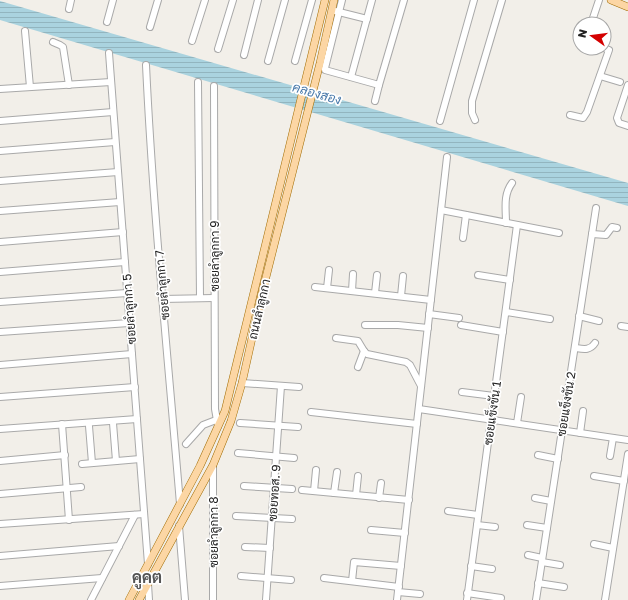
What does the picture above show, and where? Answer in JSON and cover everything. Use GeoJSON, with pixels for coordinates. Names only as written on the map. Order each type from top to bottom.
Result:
{"type":"FeatureCollection","features":[{"type":"Feature","properties":{"kind":"main road","name":"ถนนลำลูกกา"},"geometry":{"type":"LineString","coordinates":[[129,600],[200,466],[217,423],[225,411],[325,0]]}},
{"type":"Feature","properties":{"kind":"main road","name":"ถนนลำลูกกา"},"geometry":{"type":"LineString","coordinates":[[139,600],[213,465],[231,421],[242,383],[262,293],[320,63],[334,0]]}},
{"type":"Feature","properties":{"kind":"main road"},"geometry":{"type":"LineString","coordinates":[[612,0],[628,7]]}},
{"type":"Feature","properties":{"kind":"main road"},"geometry":{"type":"LineString","coordinates":[[241,345],[250,346]]}},
{"type":"Feature","properties":{"kind":"street"},"geometry":{"type":"LineString","coordinates":[[69,9],[71,0]]}},
{"type":"Feature","properties":{"kind":"street"},"geometry":{"type":"LineString","coordinates":[[107,22],[113,0]]}},
{"type":"Feature","properties":{"kind":"street"},"geometry":{"type":"LineString","coordinates":[[150,27],[158,0]]}},
{"type":"Feature","properties":{"kind":"street"},"geometry":{"type":"LineString","coordinates":[[192,41],[205,0]]}},
{"type":"Feature","properties":{"kind":"street"},"geometry":{"type":"LineString","coordinates":[[218,49],[232,0]]}},
{"type":"Feature","properties":{"kind":"street"},"geometry":{"type":"LineString","coordinates":[[244,55],[258,0]]}},
{"type":"Feature","properties":{"kind":"street"},"geometry":{"type":"LineString","coordinates":[[268,61],[284,0]]}},
{"type":"Feature","properties":{"kind":"street"},"geometry":{"type":"LineString","coordinates":[[295,61],[312,0]]}},
{"type":"Feature","properties":{"kind":"street"},"geometry":{"type":"LineString","coordinates":[[342,0],[325,70],[379,85]]}},
{"type":"Feature","properties":{"kind":"street"},"geometry":{"type":"LineString","coordinates":[[351,77],[372,0]]}},
{"type":"Feature","properties":{"kind":"street"},"geometry":{"type":"LineString","coordinates":[[375,101],[404,0]]}},
{"type":"Feature","properties":{"kind":"street"},"geometry":{"type":"LineString","coordinates":[[440,121],[474,0]]}},
{"type":"Feature","properties":{"kind":"street"},"geometry":{"type":"LineString","coordinates":[[475,120],[472,113],[472,101],[502,0]]}},
{"type":"Feature","properties":{"kind":"street"},"geometry":{"type":"LineString","coordinates":[[594,16],[599,0]]}},
{"type":"Feature","properties":{"kind":"street"},"geometry":{"type":"LineString","coordinates":[[331,10],[367,19]]}},
{"type":"Feature","properties":{"kind":"street"},"geometry":{"type":"LineString","coordinates":[[25,31],[30,87]]}},
{"type":"Feature","properties":{"kind":"street"},"geometry":{"type":"LineString","coordinates":[[52,42],[63,47],[68,85]]}},
{"type":"Feature","properties":{"kind":"street","name":"ซอยลำลูกกา 5"},"geometry":{"type":"LineString","coordinates":[[109,54],[148,564]]}},
{"type":"Feature","properties":{"kind":"street"},"geometry":{"type":"LineString","coordinates":[[570,115],[580,118],[584,117],[607,56]]}},
{"type":"Feature","properties":{"kind":"street","name":"ซอยลำลูกกา 7"},"geometry":{"type":"LineString","coordinates":[[146,65],[162,299],[180,505]]}},
{"type":"Feature","properties":{"kind":"street"},"geometry":{"type":"LineString","coordinates":[[600,76],[620,82]]}},
{"type":"Feature","properties":{"kind":"street"},"geometry":{"type":"LineString","coordinates":[[0,89],[111,82]]}},
{"type":"Feature","properties":{"kind":"street"},"geometry":{"type":"LineString","coordinates":[[198,82],[200,298]]}},
{"type":"Feature","properties":{"kind":"street"},"geometry":{"type":"LineString","coordinates":[[628,85],[617,118],[619,123],[628,126]]}},
{"type":"Feature","properties":{"kind":"street","name":"ซอยลำลูกกา 9"},"geometry":{"type":"LineString","coordinates":[[214,86],[214,298],[215,409],[217,423]]}},
{"type":"Feature","properties":{"kind":"street"},"geometry":{"type":"LineString","coordinates":[[0,121],[113,112]]}},
{"type":"Feature","properties":{"kind":"street"},"geometry":{"type":"LineString","coordinates":[[0,151],[116,142]]}},
{"type":"Feature","properties":{"kind":"street"},"geometry":{"type":"LineString","coordinates":[[398,600],[447,157]]}},
{"type":"Feature","properties":{"kind":"street"},"geometry":{"type":"LineString","coordinates":[[0,181],[118,172]]}},
{"type":"Feature","properties":{"kind":"street"},"geometry":{"type":"LineString","coordinates":[[506,223],[506,195],[512,183]]}},
{"type":"Feature","properties":{"kind":"street"},"geometry":{"type":"LineString","coordinates":[[0,211],[120,202]]}},
{"type":"Feature","properties":{"kind":"street","name":"ซอยแข็งขัน 2"},"geometry":{"type":"LineString","coordinates":[[536,600],[596,208]]}},
{"type":"Feature","properties":{"kind":"street"},"geometry":{"type":"LineString","coordinates":[[441,210],[559,233]]}},
{"type":"Feature","properties":{"kind":"street"},"geometry":{"type":"LineString","coordinates":[[463,238],[466,215]]}},
{"type":"Feature","properties":{"kind":"street","name":"ซอยแข็งขัน 1"},"geometry":{"type":"LineString","coordinates":[[466,600],[517,225]]}},
{"type":"Feature","properties":{"kind":"street"},"geometry":{"type":"LineString","coordinates":[[592,234],[606,235],[612,227],[617,228]]}},
{"type":"Feature","properties":{"kind":"street"},"geometry":{"type":"LineString","coordinates":[[0,242],[122,232]]}},
{"type":"Feature","properties":{"kind":"street"},"geometry":{"type":"LineString","coordinates":[[0,272],[125,262]]}},
{"type":"Feature","properties":{"kind":"street"},"geometry":{"type":"LineString","coordinates":[[327,288],[329,270]]}},
{"type":"Feature","properties":{"kind":"street"},"geometry":{"type":"LineString","coordinates":[[352,291],[353,274]]}},
{"type":"Feature","properties":{"kind":"street"},"geometry":{"type":"LineString","coordinates":[[376,293],[377,275]]}},
{"type":"Feature","properties":{"kind":"street"},"geometry":{"type":"LineString","coordinates":[[478,275],[510,280]]}},
{"type":"Feature","properties":{"kind":"street"},"geometry":{"type":"LineString","coordinates":[[401,296],[403,276]]}},
{"type":"Feature","properties":{"kind":"street"},"geometry":{"type":"LineString","coordinates":[[315,287],[431,300]]}},
{"type":"Feature","properties":{"kind":"street"},"geometry":{"type":"LineString","coordinates":[[0,302],[127,293]]}},
{"type":"Feature","properties":{"kind":"street"},"geometry":{"type":"LineString","coordinates":[[162,299],[214,298]]}},
{"type":"Feature","properties":{"kind":"street"},"geometry":{"type":"LineString","coordinates":[[506,312],[550,319]]}},
{"type":"Feature","properties":{"kind":"street"},"geometry":{"type":"LineString","coordinates":[[429,314],[459,318]]}},
{"type":"Feature","properties":{"kind":"street"},"geometry":{"type":"LineString","coordinates":[[580,316],[599,320]]}},
{"type":"Feature","properties":{"kind":"street"},"geometry":{"type":"LineString","coordinates":[[0,332],[129,323]]}},
{"type":"Feature","properties":{"kind":"street"},"geometry":{"type":"LineString","coordinates":[[365,325],[398,325],[428,328]]}},
{"type":"Feature","properties":{"kind":"street"},"geometry":{"type":"LineString","coordinates":[[462,325],[503,332]]}},
{"type":"Feature","properties":{"kind":"street"},"geometry":{"type":"LineString","coordinates":[[336,338],[358,341],[364,351],[372,356],[406,362],[410,365],[421,386]]}},
{"type":"Feature","properties":{"kind":"street"},"geometry":{"type":"LineString","coordinates":[[575,348],[586,350],[590,349],[595,343]]}},
{"type":"Feature","properties":{"kind":"street"},"geometry":{"type":"LineString","coordinates":[[358,367],[364,351]]}},
{"type":"Feature","properties":{"kind":"street"},"geometry":{"type":"LineString","coordinates":[[0,365],[132,354]]}},
{"type":"Feature","properties":{"kind":"street"},"geometry":{"type":"LineString","coordinates":[[242,383],[299,387]]}},
{"type":"Feature","properties":{"kind":"street","name":"ซอยทอส. 9"},"geometry":{"type":"LineString","coordinates":[[266,600],[281,386]]}},
{"type":"Feature","properties":{"kind":"street"},"geometry":{"type":"LineString","coordinates":[[0,397],[135,387]]}},
{"type":"Feature","properties":{"kind":"street"},"geometry":{"type":"LineString","coordinates":[[462,392],[494,396]]}},
{"type":"Feature","properties":{"kind":"street"},"geometry":{"type":"LineString","coordinates":[[516,423],[521,397]]}},
{"type":"Feature","properties":{"kind":"street"},"geometry":{"type":"LineString","coordinates":[[419,409],[628,440]]}},
{"type":"Feature","properties":{"kind":"street"},"geometry":{"type":"LineString","coordinates":[[311,412],[417,424]]}},
{"type":"Feature","properties":{"kind":"street"},"geometry":{"type":"LineString","coordinates":[[580,432],[583,412]]}},
{"type":"Feature","properties":{"kind":"street"},"geometry":{"type":"LineString","coordinates":[[0,429],[137,419]]}},
{"type":"Feature","properties":{"kind":"street"},"geometry":{"type":"LineString","coordinates":[[113,423],[116,461]]}},
{"type":"Feature","properties":{"kind":"street"},"geometry":{"type":"LineString","coordinates":[[186,444],[203,425],[217,423]]}},
{"type":"Feature","properties":{"kind":"street"},"geometry":{"type":"LineString","coordinates":[[240,423],[298,427]]}},
{"type":"Feature","properties":{"kind":"street"},"geometry":{"type":"LineString","coordinates":[[62,424],[69,520]]}},
{"type":"Feature","properties":{"kind":"street"},"geometry":{"type":"LineString","coordinates":[[89,426],[92,463]]}},
{"type":"Feature","properties":{"kind":"street"},"geometry":{"type":"LineString","coordinates":[[610,456],[613,438]]}},
{"type":"Feature","properties":{"kind":"street"},"geometry":{"type":"LineString","coordinates":[[238,453],[294,458]]}},
{"type":"Feature","properties":{"kind":"street"},"geometry":{"type":"LineString","coordinates":[[0,461],[65,455]]}},
{"type":"Feature","properties":{"kind":"street"},"geometry":{"type":"LineString","coordinates":[[538,455],[558,459]]}},
{"type":"Feature","properties":{"kind":"street"},"geometry":{"type":"LineString","coordinates":[[605,600],[628,455]]}},
{"type":"Feature","properties":{"kind":"street"},"geometry":{"type":"LineString","coordinates":[[82,464],[140,459]]}},
{"type":"Feature","properties":{"kind":"street","name":"ซอยลำลูกกา 8"},"geometry":{"type":"LineString","coordinates":[[213,465],[213,600]]}},
{"type":"Feature","properties":{"kind":"street"},"geometry":{"type":"LineString","coordinates":[[314,491],[316,470]]}},
{"type":"Feature","properties":{"kind":"street"},"geometry":{"type":"LineString","coordinates":[[334,493],[337,472]]}},
{"type":"Feature","properties":{"kind":"street"},"geometry":{"type":"LineString","coordinates":[[356,495],[358,476]]}},
{"type":"Feature","properties":{"kind":"street"},"geometry":{"type":"LineString","coordinates":[[594,476],[624,481]]}},
{"type":"Feature","properties":{"kind":"street"},"geometry":{"type":"LineString","coordinates":[[379,498],[382,483]]}},
{"type":"Feature","properties":{"kind":"street"},"geometry":{"type":"LineString","coordinates":[[244,486],[292,489]]}},
{"type":"Feature","properties":{"kind":"street"},"geometry":{"type":"LineString","coordinates":[[0,494],[81,487]]}},
{"type":"Feature","properties":{"kind":"street"},"geometry":{"type":"LineString","coordinates":[[302,490],[409,500]]}},
{"type":"Feature","properties":{"kind":"street"},"geometry":{"type":"LineString","coordinates":[[535,498],[551,501]]}},
{"type":"Feature","properties":{"kind":"street"},"geometry":{"type":"LineString","coordinates":[[448,511],[478,515]]}},
{"type":"Feature","properties":{"kind":"street"},"geometry":{"type":"LineString","coordinates":[[0,524],[144,514]]}},
{"type":"Feature","properties":{"kind":"street"},"geometry":{"type":"LineString","coordinates":[[91,600],[135,515]]}},
{"type":"Feature","properties":{"kind":"street"},"geometry":{"type":"LineString","coordinates":[[236,516],[292,519]]}},
{"type":"Feature","properties":{"kind":"street"},"geometry":{"type":"LineString","coordinates":[[179,525],[185,600]]}},
{"type":"Feature","properties":{"kind":"street"},"geometry":{"type":"LineString","coordinates":[[477,525],[495,527]]}},
{"type":"Feature","properties":{"kind":"street"},"geometry":{"type":"LineString","coordinates":[[527,525],[547,528]]}},
{"type":"Feature","properties":{"kind":"street"},"geometry":{"type":"LineString","coordinates":[[371,530],[405,533]]}},
{"type":"Feature","properties":{"kind":"street"},"geometry":{"type":"LineString","coordinates":[[594,544],[613,548]]}},
{"type":"Feature","properties":{"kind":"street"},"geometry":{"type":"LineString","coordinates":[[0,556],[119,546]]}},
{"type":"Feature","properties":{"kind":"street"},"geometry":{"type":"LineString","coordinates":[[245,547],[270,548]]}},
{"type":"Feature","properties":{"kind":"street"},"geometry":{"type":"LineString","coordinates":[[528,555],[560,565]]}},
{"type":"Feature","properties":{"kind":"street"},"geometry":{"type":"LineString","coordinates":[[352,581],[354,562],[401,566]]}},
{"type":"Feature","properties":{"kind":"street"},"geometry":{"type":"LineString","coordinates":[[471,566],[492,569]]}},
{"type":"Feature","properties":{"kind":"street"},"geometry":{"type":"LineString","coordinates":[[241,576],[291,580]]}},
{"type":"Feature","properties":{"kind":"street"},"geometry":{"type":"LineString","coordinates":[[0,586],[102,578]]}},
{"type":"Feature","properties":{"kind":"street"},"geometry":{"type":"LineString","coordinates":[[324,578],[352,581],[420,594]]}},
{"type":"Feature","properties":{"kind":"street"},"geometry":{"type":"LineString","coordinates":[[538,583],[564,587]]}},
{"type":"Feature","properties":{"kind":"street"},"geometry":{"type":"LineString","coordinates":[[148,584],[149,600]]}},
{"type":"Feature","properties":{"kind":"street"},"geometry":{"type":"LineString","coordinates":[[468,593],[501,598]]}},
{"type":"Feature","properties":{"kind":"water","name":"คลองสอง"},"geometry":{"type":"Polygon","coordinates":[[[0,1],[628,183],[628,206],[0,20],[0,1]]]}},
{"type":"Feature","properties":{"kind":"district","name":"คูคต"},"geometry":{"type":"Point","coordinates":[147,577]}}]}
